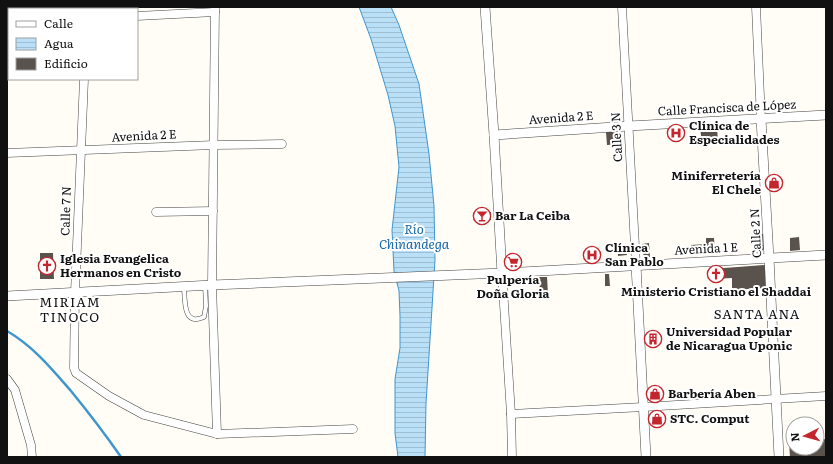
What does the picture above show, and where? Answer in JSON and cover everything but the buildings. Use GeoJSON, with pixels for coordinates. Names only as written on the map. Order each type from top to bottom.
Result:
{"type":"FeatureCollection","features":[{"type":"Feature","properties":{"kind":"street"},"geometry":{"type":"LineString","coordinates":[[485,7],[511,414],[512,457]]}},
{"type":"Feature","properties":{"kind":"street","name":"Calle 3 N"},"geometry":{"type":"LineString","coordinates":[[622,7],[636,265]]}},
{"type":"Feature","properties":{"kind":"street","name":"Calle 2 N"},"geometry":{"type":"LineString","coordinates":[[756,7],[779,457]]}},
{"type":"Feature","properties":{"kind":"street"},"geometry":{"type":"LineString","coordinates":[[138,16],[215,10],[213,211],[208,285],[217,434],[353,430]]}},
{"type":"Feature","properties":{"kind":"street","name":"Calle 7 N"},"geometry":{"type":"LineString","coordinates":[[84,80],[75,293],[74,368],[76,374],[109,396],[144,415],[217,434]]}},
{"type":"Feature","properties":{"kind":"street","name":"Calle Francisca de López"},"geometry":{"type":"LineString","coordinates":[[629,126],[826,115]]}},
{"type":"Feature","properties":{"kind":"street","name":"Avenida 2 E"},"geometry":{"type":"LineString","coordinates":[[494,135],[629,126]]}},
{"type":"Feature","properties":{"kind":"street","name":"Avenida 2 E"},"geometry":{"type":"LineString","coordinates":[[7,153],[214,145],[282,144]]}},
{"type":"Feature","properties":{"kind":"street"},"geometry":{"type":"LineString","coordinates":[[156,212],[213,211]]}},
{"type":"Feature","properties":{"kind":"street","name":"Avenida 1 E"},"geometry":{"type":"LineString","coordinates":[[7,296],[208,285],[502,273],[826,255]]}},
{"type":"Feature","properties":{"kind":"street"},"geometry":{"type":"LineString","coordinates":[[636,265],[646,457]]}},
{"type":"Feature","properties":{"kind":"street"},"geometry":{"type":"LineString","coordinates":[[7,379],[15,390],[31,445],[32,457]]}},
{"type":"Feature","properties":{"kind":"street"},"geometry":{"type":"LineString","coordinates":[[511,414],[826,396]]}},
{"type":"Feature","properties":{"kind":"lane"},"geometry":{"type":"LineString","coordinates":[[184,287],[187,312],[189,317],[193,320],[204,317],[208,285]]}},
{"type":"Feature","properties":{"kind":"water","name":"Río Chinandega"},"geometry":{"type":"Polygon","coordinates":[[[359,7],[391,7],[399,25],[419,84],[429,154],[434,206],[435,260],[426,403],[425,457],[398,457],[395,433],[395,379],[400,348],[400,316],[399,291],[394,271],[392,230],[399,167],[395,126],[388,95],[371,39],[359,7]]]}},
{"type":"Feature","properties":{"kind":"waterway"},"geometry":{"type":"LineString","coordinates":[[7,331],[34,351],[57,374],[91,415],[121,457]]}},
{"type":"Feature","properties":{"kind":"place","name":"Clínica de Especialidades"},"geometry":{"type":"Point","coordinates":[676,133]}},
{"type":"Feature","properties":{"kind":"place","name":"Miniferretería El Chele"},"geometry":{"type":"Point","coordinates":[774,183]}},
{"type":"Feature","properties":{"kind":"place","name":"Bar La Ceiba"},"geometry":{"type":"Point","coordinates":[482,216]}},
{"type":"Feature","properties":{"kind":"place","name":"Clínica San Pablo"},"geometry":{"type":"Point","coordinates":[592,255]}},
{"type":"Feature","properties":{"kind":"place","name":"Pulpería Doña Gloria"},"geometry":{"type":"Point","coordinates":[513,262]}},
{"type":"Feature","properties":{"kind":"place","name":"Iglesia Evangelica Hermanos en Cristo"},"geometry":{"type":"Point","coordinates":[47,266]}},
{"type":"Feature","properties":{"kind":"place","name":"Ministerio Cristiano el Shaddai"},"geometry":{"type":"Point","coordinates":[716,274]}},
{"type":"Feature","properties":{"kind":"place","name":"Universidad Popular de Nicaragua Uponic"},"geometry":{"type":"Point","coordinates":[653,339]}},
{"type":"Feature","properties":{"kind":"place","name":"Barbería Aben"},"geometry":{"type":"Point","coordinates":[655,394]}},
{"type":"Feature","properties":{"kind":"place","name":"STC. Comput"},"geometry":{"type":"Point","coordinates":[657,419]}},
{"type":"Feature","properties":{"kind":"district","name":"MIRIAM TINOCO"},"geometry":{"type":"Point","coordinates":[70,310]}},
{"type":"Feature","properties":{"kind":"district","name":"SANTA ANA"},"geometry":{"type":"Point","coordinates":[757,314]}}]}
